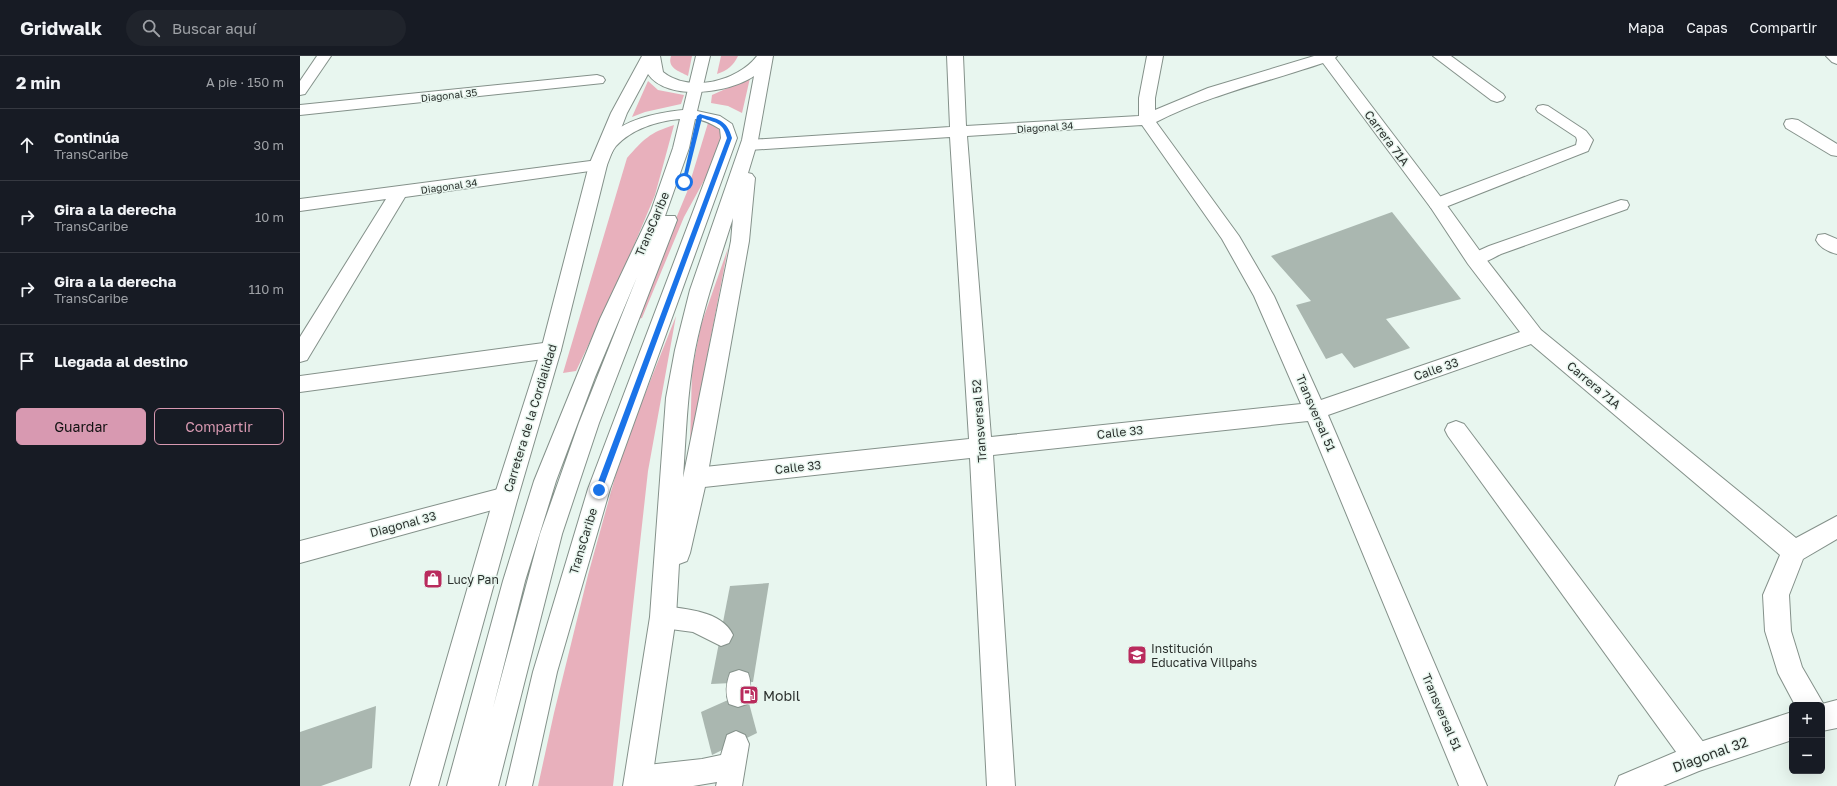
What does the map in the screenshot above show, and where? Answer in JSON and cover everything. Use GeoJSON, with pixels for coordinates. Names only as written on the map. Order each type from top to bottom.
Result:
{"type":"FeatureCollection","features":[{"type":"Feature","properties":{"kind":"main road"},"geometry":{"type":"LineString","coordinates":[[651,56],[655,72],[664,80],[678,85],[702,87],[725,83],[741,77],[754,69],[765,57]]}},
{"type":"Feature","properties":{"kind":"main road","name":"Carretera de la Cordialidad"},"geometry":{"type":"LineString","coordinates":[[424,786],[506,497],[551,350],[598,166],[622,108],[651,56]]}},
{"type":"Feature","properties":{"kind":"main road","name":"Transversal 52"},"geometry":{"type":"LineString","coordinates":[[955,56],[958,133],[981,447],[1001,786]]}},
{"type":"Feature","properties":{"kind":"main road"},"geometry":{"type":"LineString","coordinates":[[1147,120],[1147,98],[1155,56]]}},
{"type":"Feature","properties":{"kind":"main road","name":"Diagonal 34"},"geometry":{"type":"LineString","coordinates":[[749,142],[958,133],[1147,120],[1166,110],[1204,96],[1328,56]]}},
{"type":"Feature","properties":{"kind":"main road","name":"Carrera 71A"},"geometry":{"type":"LineString","coordinates":[[1328,56],[1437,204],[1475,259],[1534,335],[1794,552]]}},
{"type":"Feature","properties":{"kind":"main road"},"geometry":{"type":"LineString","coordinates":[[1442,56],[1497,97]]}},
{"type":"Feature","properties":{"kind":"main road"},"geometry":{"type":"LineString","coordinates":[[1834,56],[1837,59]]}},
{"type":"Feature","properties":{"kind":"main road"},"geometry":{"type":"LineString","coordinates":[[638,783],[663,617],[695,478],[740,241],[749,142],[765,57]]}},
{"type":"Feature","properties":{"kind":"main road","name":"Diagonal 35"},"geometry":{"type":"LineString","coordinates":[[300,110],[597,80]]}},
{"type":"Feature","properties":{"kind":"main road","name":"Transversal 51"},"geometry":{"type":"LineString","coordinates":[[1147,120],[1230,236],[1264,296],[1315,412],[1473,786]]}},
{"type":"Feature","properties":{"kind":"main road"},"geometry":{"type":"LineString","coordinates":[[1792,124],[1837,151]]}},
{"type":"Feature","properties":{"kind":"main road"},"geometry":{"type":"LineString","coordinates":[[663,617],[677,398],[685,350],[700,290],[749,142]]}},
{"type":"Feature","properties":{"kind":"main road","name":"Diagonal 34"},"geometry":{"type":"LineString","coordinates":[[300,205],[598,166]]}},
{"type":"Feature","properties":{"kind":"main road"},"geometry":{"type":"LineString","coordinates":[[301,352],[398,192]]}},
{"type":"Feature","properties":{"kind":"main road","name":"Calle 33"},"geometry":{"type":"LineString","coordinates":[[695,478],[1315,412],[1534,335]]}},
{"type":"Feature","properties":{"kind":"main road"},"geometry":{"type":"LineString","coordinates":[[300,384],[551,350]]}},
{"type":"Feature","properties":{"kind":"main road"},"geometry":{"type":"LineString","coordinates":[[1456,430],[1697,757]]}},
{"type":"Feature","properties":{"kind":"main road","name":"Diagonal 33"},"geometry":{"type":"LineString","coordinates":[[300,552],[506,497]]}},
{"type":"Feature","properties":{"kind":"main road"},"geometry":{"type":"LineString","coordinates":[[1808,702],[1791,673],[1778,631],[1776,595],[1794,552],[1837,527]]}},
{"type":"Feature","properties":{"kind":"main road"},"geometry":{"type":"LineString","coordinates":[[1825,716],[1837,714]]}},
{"type":"Feature","properties":{"kind":"main road","name":"Diagonal 32"},"geometry":{"type":"LineString","coordinates":[[1629,786],[1697,757],[1789,727]]}},
{"type":"Feature","properties":{"kind":"lane"},"geometry":{"type":"LineString","coordinates":[[300,91],[324,56]]}},
{"type":"Feature","properties":{"kind":"lane","name":"TransCaribe"},"geometry":{"type":"LineString","coordinates":[[702,87],[703,56]]}},
{"type":"Feature","properties":{"kind":"lane","name":"TransCaribe"},"geometry":{"type":"LineString","coordinates":[[460,786],[514,581],[545,481],[603,334],[659,211],[714,56]]}},
{"type":"Feature","properties":{"kind":"lane"},"geometry":{"type":"LineString","coordinates":[[1437,204],[1583,148],[1585,140],[1582,134],[1543,109]]}},
{"type":"Feature","properties":{"kind":"lane","name":"TransCaribe"},"geometry":{"type":"LineString","coordinates":[[519,786],[545,672],[599,490],[729,138],[727,128],[722,123],[694,115],[672,115],[648,120],[627,130],[610,143],[598,166]]}},
{"type":"Feature","properties":{"kind":"lane","name":"TransCaribe"},"geometry":{"type":"LineString","coordinates":[[485,786],[551,534],[589,423],[684,182],[697,134],[694,115]]}},
{"type":"Feature","properties":{"kind":"lane"},"geometry":{"type":"LineString","coordinates":[[1475,259],[1495,250],[1621,205]]}},
{"type":"Feature","properties":{"kind":"lane"},"geometry":{"type":"LineString","coordinates":[[663,617],[697,621],[721,635]]}},
{"type":"Feature","properties":{"kind":"lane"},"geometry":{"type":"LineString","coordinates":[[638,783],[702,772],[732,765]]}},
{"type":"Feature","properties":{"kind":"shaded area"},"geometry":{"type":"Polygon","coordinates":[[[671,56],[692,56],[688,76],[672,66],[670,60],[671,56]]]}},
{"type":"Feature","properties":{"kind":"shaded area"},"geometry":{"type":"Polygon","coordinates":[[[721,56],[738,56],[730,67],[717,74],[721,56]]]}},
{"type":"Feature","properties":{"kind":"shaded area"},"geometry":{"type":"Polygon","coordinates":[[[750,78],[742,113],[728,106],[711,103],[712,95],[750,78]]]}},
{"type":"Feature","properties":{"kind":"shaded area"},"geometry":{"type":"Polygon","coordinates":[[[648,81],[658,90],[684,95],[681,104],[645,112],[632,117],[648,81]]]}},
{"type":"Feature","properties":{"kind":"shaded area"},"geometry":{"type":"Polygon","coordinates":[[[708,123],[718,126],[724,144],[684,217],[642,318],[634,320],[687,192],[708,123]]]}},
{"type":"Feature","properties":{"kind":"shaded area"},"geometry":{"type":"Polygon","coordinates":[[[674,125],[655,195],[622,274],[576,371],[563,373],[627,158],[648,137],[658,131],[674,125]]]}},
{"type":"Feature","properties":{"kind":"shaded area"},"geometry":{"type":"Polygon","coordinates":[[[728,248],[690,445],[692,371],[701,325],[728,248]]]}},
{"type":"Feature","properties":{"kind":"shaded area"},"geometry":{"type":"Polygon","coordinates":[[[676,316],[648,471],[613,786],[538,786],[554,713],[588,575],[622,452],[676,316]]]}},
{"type":"Feature","properties":{"kind":"building"},"geometry":{"type":"Polygon","coordinates":[[[1392,212],[1461,299],[1386,319],[1410,348],[1354,368],[1342,353],[1326,359],[1296,305],[1311,301],[1271,256],[1392,212]]]}},
{"type":"Feature","properties":{"kind":"building"},"geometry":{"type":"Polygon","coordinates":[[[769,583],[753,682],[711,684],[730,586],[769,583]]]}},
{"type":"Feature","properties":{"kind":"building"},"geometry":{"type":"Polygon","coordinates":[[[746,692],[757,733],[712,755],[701,712],[746,692]]]}},
{"type":"Feature","properties":{"kind":"building"},"geometry":{"type":"Polygon","coordinates":[[[376,706],[372,768],[321,786],[300,786],[300,732],[376,706]]]}},
{"type":"Feature","properties":{"kind":"place","name":"Lucy Pan"},"geometry":{"type":"Point","coordinates":[433,579]}},
{"type":"Feature","properties":{"kind":"place","name":"Institución Educativa Villpahs"},"geometry":{"type":"Point","coordinates":[1137,655]}},
{"type":"Feature","properties":{"kind":"place","name":"Mobil"},"geometry":{"type":"Point","coordinates":[749,695]}},
{"type":"Feature","properties":{"kind":"route"},"geometry":{"type":"LineString","coordinates":[[599,490],[652,350],[729,138],[727,128],[722,123],[700,116],[697,134],[684,182]]}}]}
